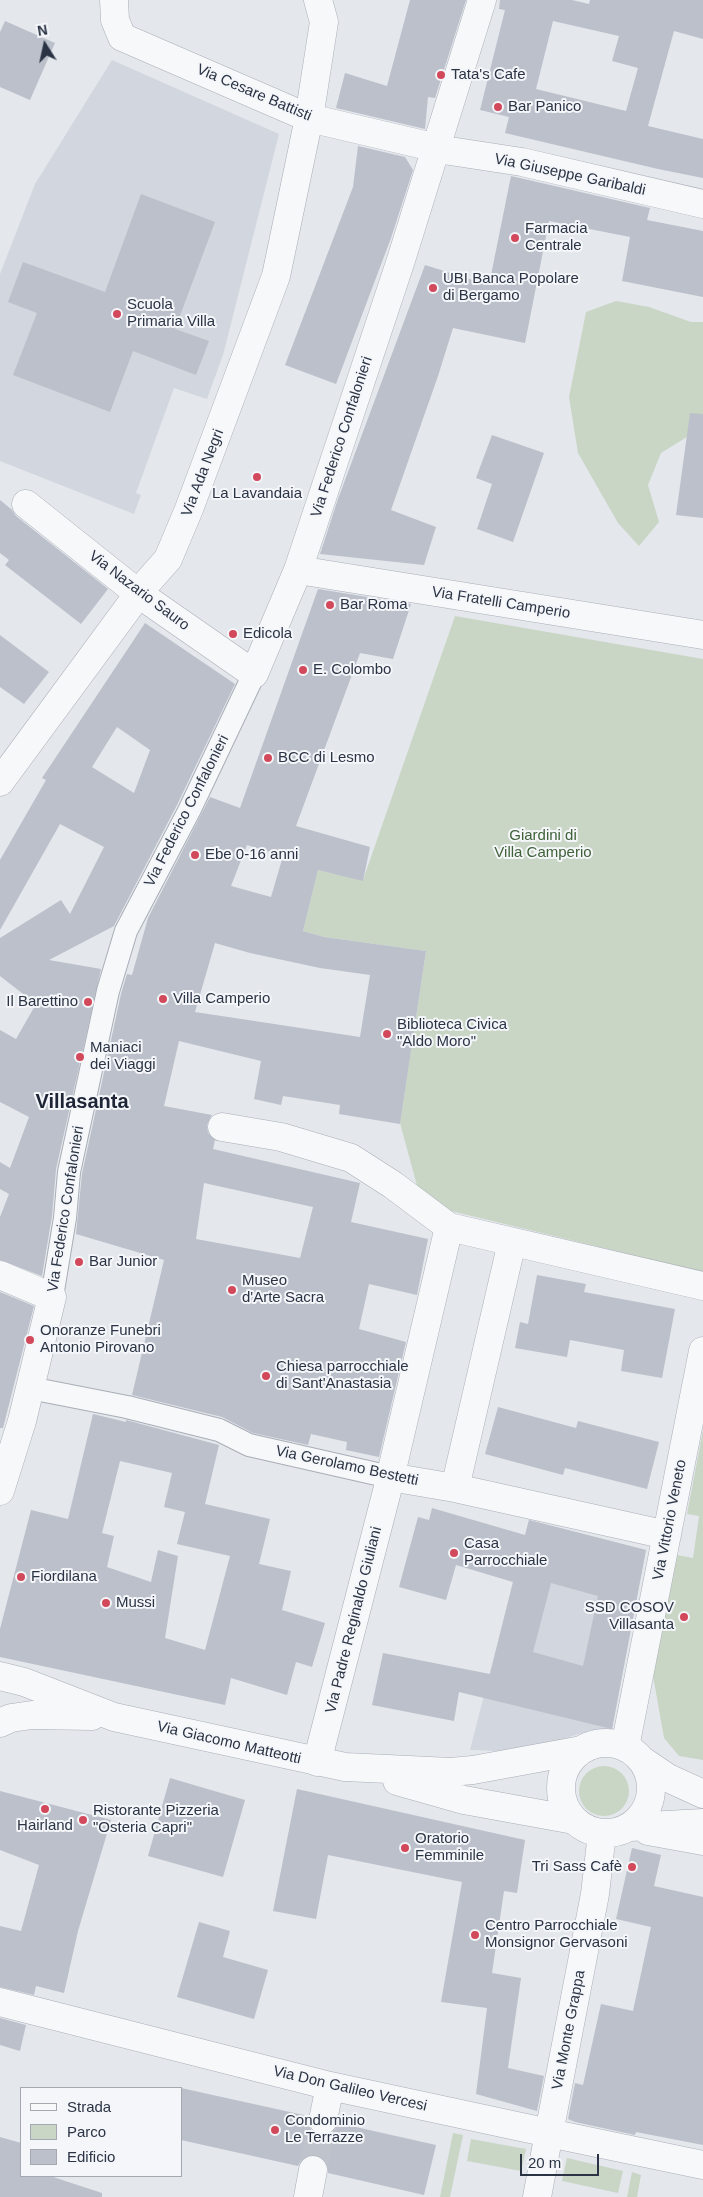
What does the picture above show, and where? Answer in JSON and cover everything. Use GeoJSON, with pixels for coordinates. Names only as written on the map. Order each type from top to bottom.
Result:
{"type":"FeatureCollection","features":[{"type":"Feature","properties":{"kind":"street","name":"Via Ada Negri"},"geometry":{"type":"LineString","coordinates":[[0,782],[139,594],[168,559],[178,536],[276,276],[309,118],[324,22],[318,0]]}},
{"type":"Feature","properties":{"kind":"street","name":"Via Federico Confalonieri"},"geometry":{"type":"LineString","coordinates":[[0,1491],[30,1388],[52,1297],[65,1218],[69,1172],[108,991],[126,931],[188,811],[254,674],[298,570],[437,148],[482,0]]}},
{"type":"Feature","properties":{"kind":"street","name":"Via Cesare Battisti"},"geometry":{"type":"LineString","coordinates":[[115,10],[122,37],[309,118],[437,148]]}},
{"type":"Feature","properties":{"kind":"street","name":"Via Giuseppe Garibaldi"},"geometry":{"type":"LineString","coordinates":[[437,148],[522,162],[703,204]]}},
{"type":"Feature","properties":{"kind":"street","name":"Via Nazario Sauro"},"geometry":{"type":"LineString","coordinates":[[26,504],[139,594],[254,674]]}},
{"type":"Feature","properties":{"kind":"street","name":"Via Fratelli Camperio"},"geometry":{"type":"LineString","coordinates":[[298,570],[703,635]]}},
{"type":"Feature","properties":{"kind":"street"},"geometry":{"type":"LineString","coordinates":[[222,1127],[281,1137],[351,1158],[393,1185],[449,1227],[703,1286]]}},
{"type":"Feature","properties":{"kind":"street","name":"Via Padre Reginaldo Giuliani"},"geometry":{"type":"LineString","coordinates":[[317,1762],[390,1477],[449,1227]]}},
{"type":"Feature","properties":{"kind":"street"},"geometry":{"type":"LineString","coordinates":[[455,1488],[512,1242]]}},
{"type":"Feature","properties":{"kind":"street"},"geometry":{"type":"LineString","coordinates":[[0,1275],[52,1297]]}},
{"type":"Feature","properties":{"kind":"street","name":"Via Vittorio Veneto"},"geometry":{"type":"LineString","coordinates":[[634,1754],[667,1535],[703,1351]]}},
{"type":"Feature","properties":{"kind":"street","name":"Via Gerolamo Bestetti"},"geometry":{"type":"LineString","coordinates":[[30,1388],[127,1408],[219,1430],[249,1445],[390,1477],[455,1488],[667,1535]]}},
{"type":"Feature","properties":{"kind":"street","name":"Via Giacomo Matteotti"},"geometry":{"type":"LineString","coordinates":[[0,1676],[24,1682],[114,1717],[345,1767],[464,1800],[574,1820]]}},
{"type":"Feature","properties":{"kind":"street"},"geometry":{"type":"LineString","coordinates":[[0,1686],[6,1704],[0,1724]]}},
{"type":"Feature","properties":{"kind":"street","name":"Via Giacomo Matteotti"},"geometry":{"type":"LineString","coordinates":[[0,1724],[11,1718],[32,1715],[114,1717]]}},
{"type":"Feature","properties":{"kind":"street"},"geometry":{"type":"LineString","coordinates":[[703,1794],[668,1778],[634,1754],[603,1743],[582,1750],[567,1765],[561,1786],[564,1804],[574,1820],[584,1828],[602,1834],[614,1833],[630,1827],[703,1823]]}},
{"type":"Feature","properties":{"kind":"street","name":"Via Giacomo Matteotti"},"geometry":{"type":"LineString","coordinates":[[345,1767],[451,1772],[473,1770],[582,1750]]}},
{"type":"Feature","properties":{"kind":"street"},"geometry":{"type":"LineString","coordinates":[[630,1827],[643,1815],[651,1798],[651,1780],[634,1754]]}},
{"type":"Feature","properties":{"kind":"street"},"geometry":{"type":"LineString","coordinates":[[630,1827],[703,1842]]}},
{"type":"Feature","properties":{"kind":"street","name":"Via Monte Grappa"},"geometry":{"type":"LineString","coordinates":[[537,2197],[591,1914],[602,1834]]}},
{"type":"Feature","properties":{"kind":"street","name":"Via Don Galileo Vercesi"},"geometry":{"type":"LineString","coordinates":[[0,2002],[330,2086],[703,2165]]}},
{"type":"Feature","properties":{"kind":"street"},"geometry":{"type":"LineString","coordinates":[[324,2120],[330,2086]]}},
{"type":"Feature","properties":{"kind":"street"},"geometry":{"type":"LineString","coordinates":[[308,2197],[313,2170]]}},
{"type":"Feature","properties":{"kind":"shaded area","name":"Scuola Primaria Villa"},"geometry":{"type":"Polygon","coordinates":[[[112,60],[279,134],[223,355],[207,399],[174,388],[136,493],[141,495],[134,514],[0,461],[0,274],[35,184],[112,60]]]}},
{"type":"Feature","properties":{"kind":"shaded area"},"geometry":{"type":"Polygon","coordinates":[[[529,1520],[646,1550],[612,1729],[591,1730],[560,1740],[500,1751],[470,1750],[529,1520]]]}},
{"type":"Feature","properties":{"kind":"green space"},"geometry":{"type":"Polygon","coordinates":[[[616,301],[649,307],[691,322],[703,322],[703,427],[661,453],[648,485],[659,522],[639,546],[618,523],[578,453],[569,397],[586,312],[616,301]]]}},
{"type":"Feature","properties":{"kind":"green space","name":"Giardini di Villa Camperio"},"geometry":{"type":"Polygon","coordinates":[[[455,616],[703,659],[703,1272],[422,1204],[400,1123],[426,951],[324,937],[303,931],[318,870],[363,880],[455,616]]]}},
{"type":"Feature","properties":{"kind":"green space","name":"SSD COSOV Villasanta"},"geometry":{"type":"Polygon","coordinates":[[[703,1430],[703,1760],[679,1756],[664,1738],[653,1676],[677,1555],[693,1558],[699,1516],[687,1514],[703,1430]]]}},
{"type":"Feature","properties":{"kind":"green space"},"geometry":{"type":"Polygon","coordinates":[[[599,1766],[609,1766],[622,1773],[629,1786],[629,1796],[622,1809],[609,1816],[599,1816],[590,1812],[583,1805],[579,1796],[579,1786],[583,1777],[590,1770],[599,1766]]]}},
{"type":"Feature","properties":{"kind":"green space"},"geometry":{"type":"Polygon","coordinates":[[[453,2133],[463,2135],[450,2197],[440,2197],[453,2133]]]}},
{"type":"Feature","properties":{"kind":"green space"},"geometry":{"type":"Polygon","coordinates":[[[471,2139],[526,2149],[521,2171],[467,2161],[471,2139]]]}},
{"type":"Feature","properties":{"kind":"green space"},"geometry":{"type":"Polygon","coordinates":[[[567,2158],[623,2171],[618,2193],[562,2181],[567,2158]]]}},
{"type":"Feature","properties":{"kind":"green space"},"geometry":{"type":"Polygon","coordinates":[[[632,2172],[641,2175],[637,2197],[627,2197],[632,2172]]]}},
{"type":"Feature","properties":{"kind":"building"},"geometry":{"type":"Polygon","coordinates":[[[410,0],[466,0],[435,98],[428,97],[425,129],[336,108],[345,73],[387,86],[410,0]]]}},
{"type":"Feature","properties":{"kind":"building"},"geometry":{"type":"Polygon","coordinates":[[[500,0],[572,0],[589,4],[590,0],[703,0],[703,39],[674,31],[648,126],[703,139],[703,178],[505,133],[509,117],[480,110],[505,10],[499,9],[500,0]],[[553,21],[536,89],[626,111],[638,68],[612,61],[619,36],[553,21]]]}},
{"type":"Feature","properties":{"kind":"building"},"geometry":{"type":"Polygon","coordinates":[[[5,21],[55,43],[30,100],[0,87],[0,32],[5,21]]]}},
{"type":"Feature","properties":{"kind":"building"},"geometry":{"type":"Polygon","coordinates":[[[358,146],[405,157],[413,170],[391,238],[336,384],[285,365],[353,187],[358,146]]]}},
{"type":"Feature","properties":{"kind":"building"},"geometry":{"type":"Polygon","coordinates":[[[511,176],[650,208],[647,220],[703,231],[703,297],[622,281],[630,237],[549,221],[525,343],[453,328],[391,510],[436,527],[424,565],[320,554],[338,499],[425,265],[489,285],[511,176]]]}},
{"type":"Feature","properties":{"kind":"building"},"geometry":{"type":"Polygon","coordinates":[[[141,194],[215,222],[175,329],[209,341],[196,375],[133,351],[110,412],[13,375],[37,313],[8,302],[23,262],[105,292],[141,194]]]}},
{"type":"Feature","properties":{"kind":"building"},"geometry":{"type":"Polygon","coordinates":[[[690,413],[703,414],[703,518],[676,515],[690,413]]]}},
{"type":"Feature","properties":{"kind":"building"},"geometry":{"type":"Polygon","coordinates":[[[492,435],[544,453],[513,542],[477,529],[492,484],[476,478],[492,435]]]}},
{"type":"Feature","properties":{"kind":"building"},"geometry":{"type":"Polygon","coordinates":[[[0,500],[16,516],[108,589],[81,624],[5,565],[9,560],[0,553],[0,500]]]}},
{"type":"Feature","properties":{"kind":"building"},"geometry":{"type":"Polygon","coordinates":[[[318,589],[411,604],[393,659],[360,653],[296,826],[370,847],[363,881],[318,870],[303,931],[324,937],[426,951],[400,1124],[339,1114],[340,1105],[283,1096],[281,1105],[254,1099],[261,1061],[179,1041],[164,1106],[212,1115],[207,1125],[208,1133],[215,1140],[213,1149],[360,1183],[351,1222],[428,1239],[417,1295],[369,1284],[359,1329],[406,1342],[379,1457],[346,1450],[347,1442],[311,1434],[308,1445],[253,1433],[222,1417],[132,1395],[164,1260],[76,1234],[82,1174],[121,994],[127,974],[132,975],[148,918],[210,797],[240,808],[318,589]],[[247,845],[231,886],[271,897],[283,856],[247,845]],[[215,943],[195,1012],[360,1037],[370,975],[320,968],[250,953],[215,943]],[[204,1183],[196,1239],[300,1258],[313,1207],[204,1183]]]}},
{"type":"Feature","properties":{"kind":"building"},"geometry":{"type":"Polygon","coordinates":[[[145,623],[235,684],[177,805],[114,926],[49,960],[101,969],[56,1169],[52,1216],[42,1276],[0,1260],[0,1217],[9,1194],[0,1189],[0,1162],[10,1168],[29,1117],[0,1102],[0,1030],[16,1039],[36,1004],[0,976],[0,938],[61,900],[70,914],[104,847],[60,824],[0,930],[0,860],[46,780],[42,778],[145,623]],[[117,727],[92,767],[134,793],[150,750],[117,727]]]}},
{"type":"Feature","properties":{"kind":"building"},"geometry":{"type":"Polygon","coordinates":[[[0,635],[49,672],[24,704],[0,687],[0,635]]]}},
{"type":"Feature","properties":{"kind":"building"},"geometry":{"type":"Polygon","coordinates":[[[537,1275],[586,1284],[584,1292],[675,1309],[662,1378],[621,1371],[624,1350],[570,1340],[567,1357],[515,1348],[520,1322],[528,1324],[537,1275]]]}},
{"type":"Feature","properties":{"kind":"building"},"geometry":{"type":"Polygon","coordinates":[[[0,1292],[34,1306],[3,1428],[0,1428],[0,1292]]]}},
{"type":"Feature","properties":{"kind":"building"},"geometry":{"type":"Polygon","coordinates":[[[498,1407],[576,1428],[578,1421],[659,1442],[647,1489],[565,1468],[563,1475],[485,1454],[498,1407]]]}},
{"type":"Feature","properties":{"kind":"building"},"geometry":{"type":"Polygon","coordinates":[[[93,1414],[126,1422],[126,1420],[219,1445],[205,1504],[270,1519],[259,1564],[291,1571],[282,1610],[325,1623],[312,1667],[296,1662],[287,1695],[231,1678],[225,1705],[0,1657],[0,1629],[31,1510],[68,1519],[93,1414]],[[120,1461],[102,1533],[114,1536],[107,1567],[151,1582],[158,1550],[178,1556],[165,1638],[205,1650],[230,1556],[177,1544],[185,1512],[164,1507],[172,1473],[120,1461]]]}},
{"type":"Feature","properties":{"kind":"building"},"geometry":{"type":"Polygon","coordinates":[[[432,1508],[525,1535],[529,1520],[646,1550],[612,1729],[459,1692],[454,1721],[372,1705],[383,1653],[490,1674],[513,1582],[456,1565],[446,1600],[399,1587],[418,1517],[429,1520],[432,1508]],[[551,1583],[533,1652],[583,1666],[598,1596],[551,1583]]]}},
{"type":"Feature","properties":{"kind":"building"},"geometry":{"type":"Polygon","coordinates":[[[170,1778],[245,1800],[223,1877],[148,1856],[170,1778]]]}},
{"type":"Feature","properties":{"kind":"building","name":"Oratorio Femminile"},"geometry":{"type":"Polygon","coordinates":[[[297,1789],[525,1840],[517,1893],[504,1891],[492,1973],[521,1978],[508,2068],[544,2076],[537,2111],[476,2094],[487,2008],[441,2002],[462,1882],[328,1855],[316,1919],[273,1911],[297,1789]]]}},
{"type":"Feature","properties":{"kind":"building"},"geometry":{"type":"Polygon","coordinates":[[[0,1791],[111,1820],[78,1931],[64,1993],[36,1986],[34,1995],[0,1987],[0,1926],[21,1931],[39,1865],[0,1850],[0,1791]]]}},
{"type":"Feature","properties":{"kind":"building"},"geometry":{"type":"Polygon","coordinates":[[[632,1848],[661,1855],[654,1886],[703,1897],[703,2145],[636,2132],[635,2135],[568,2119],[575,2083],[583,2085],[601,2004],[633,2011],[651,1927],[616,1919],[632,1848]]]}},
{"type":"Feature","properties":{"kind":"building"},"geometry":{"type":"Polygon","coordinates":[[[199,1922],[230,1931],[223,1957],[268,1970],[254,2019],[177,1997],[199,1922]]]}},
{"type":"Feature","properties":{"kind":"building"},"geometry":{"type":"Polygon","coordinates":[[[0,2018],[26,2025],[20,2051],[0,2045],[0,2018]]]}},
{"type":"Feature","properties":{"kind":"building","name":"Condominio Le Terrazze"},"geometry":{"type":"Polygon","coordinates":[[[182,2088],[308,2116],[308,2125],[312,2131],[319,2135],[328,2135],[335,2130],[338,2123],[436,2145],[424,2195],[328,2173],[328,2164],[323,2158],[316,2155],[307,2156],[301,2160],[298,2166],[182,2140],[182,2088]]]}},
{"type":"Feature","properties":{"kind":"building"},"geometry":{"type":"Polygon","coordinates":[[[0,2137],[20,2143],[20,2177],[53,2177],[102,2193],[102,2197],[0,2197],[0,2137]]]}},
{"type":"Feature","properties":{"kind":"tunnel"},"geometry":{"type":"LineString","coordinates":[[313,2170],[323,2120]]}},
{"type":"Feature","properties":{"kind":"place","name":"Tata's Cafe"},"geometry":{"type":"Point","coordinates":[441,75]}},
{"type":"Feature","properties":{"kind":"place","name":"Bar Panico"},"geometry":{"type":"Point","coordinates":[498,107]}},
{"type":"Feature","properties":{"kind":"place","name":"Farmacia Centrale"},"geometry":{"type":"Point","coordinates":[515,238]}},
{"type":"Feature","properties":{"kind":"place","name":"UBI Banca Popolare di Bergamo"},"geometry":{"type":"Point","coordinates":[433,288]}},
{"type":"Feature","properties":{"kind":"place","name":"Scuola Primaria Villa"},"geometry":{"type":"Point","coordinates":[117,314]}},
{"type":"Feature","properties":{"kind":"place","name":"La Lavandaia"},"geometry":{"type":"Point","coordinates":[257,477]}},
{"type":"Feature","properties":{"kind":"place","name":"Bar Roma"},"geometry":{"type":"Point","coordinates":[330,605]}},
{"type":"Feature","properties":{"kind":"place","name":"Edicola"},"geometry":{"type":"Point","coordinates":[233,634]}},
{"type":"Feature","properties":{"kind":"place","name":"E. Colombo"},"geometry":{"type":"Point","coordinates":[303,670]}},
{"type":"Feature","properties":{"kind":"place","name":"BCC di Lesmo"},"geometry":{"type":"Point","coordinates":[268,758]}},
{"type":"Feature","properties":{"kind":"place","name":"Ebe 0-16 anni"},"geometry":{"type":"Point","coordinates":[195,855]}},
{"type":"Feature","properties":{"kind":"place","name":"Villa Camperio"},"geometry":{"type":"Point","coordinates":[163,999]}},
{"type":"Feature","properties":{"kind":"place","name":"Il Barettino"},"geometry":{"type":"Point","coordinates":[88,1002]}},
{"type":"Feature","properties":{"kind":"place","name":"Biblioteca Civica \"Aldo Moro\""},"geometry":{"type":"Point","coordinates":[387,1034]}},
{"type":"Feature","properties":{"kind":"place","name":"Maniaci dei Viaggi"},"geometry":{"type":"Point","coordinates":[80,1057]}},
{"type":"Feature","properties":{"kind":"place","name":"Bar Junior"},"geometry":{"type":"Point","coordinates":[79,1262]}},
{"type":"Feature","properties":{"kind":"place","name":"Museo d'Arte Sacra"},"geometry":{"type":"Point","coordinates":[232,1290]}},
{"type":"Feature","properties":{"kind":"place","name":"Onoranze Funebri Antonio Pirovano"},"geometry":{"type":"Point","coordinates":[30,1340]}},
{"type":"Feature","properties":{"kind":"place","name":"Chiesa parrocchiale di Sant'Anastasia"},"geometry":{"type":"Point","coordinates":[266,1376]}},
{"type":"Feature","properties":{"kind":"place","name":"Casa Parrocchiale"},"geometry":{"type":"Point","coordinates":[454,1553]}},
{"type":"Feature","properties":{"kind":"place","name":"Fiordilana"},"geometry":{"type":"Point","coordinates":[21,1577]}},
{"type":"Feature","properties":{"kind":"place","name":"Mussi"},"geometry":{"type":"Point","coordinates":[106,1603]}},
{"type":"Feature","properties":{"kind":"place","name":"SSD COSOV Villasanta"},"geometry":{"type":"Point","coordinates":[684,1617]}},
{"type":"Feature","properties":{"kind":"place","name":"Hairland"},"geometry":{"type":"Point","coordinates":[45,1809]}},
{"type":"Feature","properties":{"kind":"place","name":"Ristorante Pizzeria \"Osteria Capri\""},"geometry":{"type":"Point","coordinates":[83,1820]}},
{"type":"Feature","properties":{"kind":"place","name":"Oratorio Femminile"},"geometry":{"type":"Point","coordinates":[405,1848]}},
{"type":"Feature","properties":{"kind":"place","name":"Tri Sass Cafè"},"geometry":{"type":"Point","coordinates":[632,1867]}},
{"type":"Feature","properties":{"kind":"place","name":"Centro Parrocchiale Monsignor Gervasoni"},"geometry":{"type":"Point","coordinates":[475,1935]}},
{"type":"Feature","properties":{"kind":"place","name":"Condominio Le Terrazze"},"geometry":{"type":"Point","coordinates":[275,2130]}},
{"type":"Feature","properties":{"kind":"district","name":"Villasanta"},"geometry":{"type":"Point","coordinates":[82,1102]}}]}
